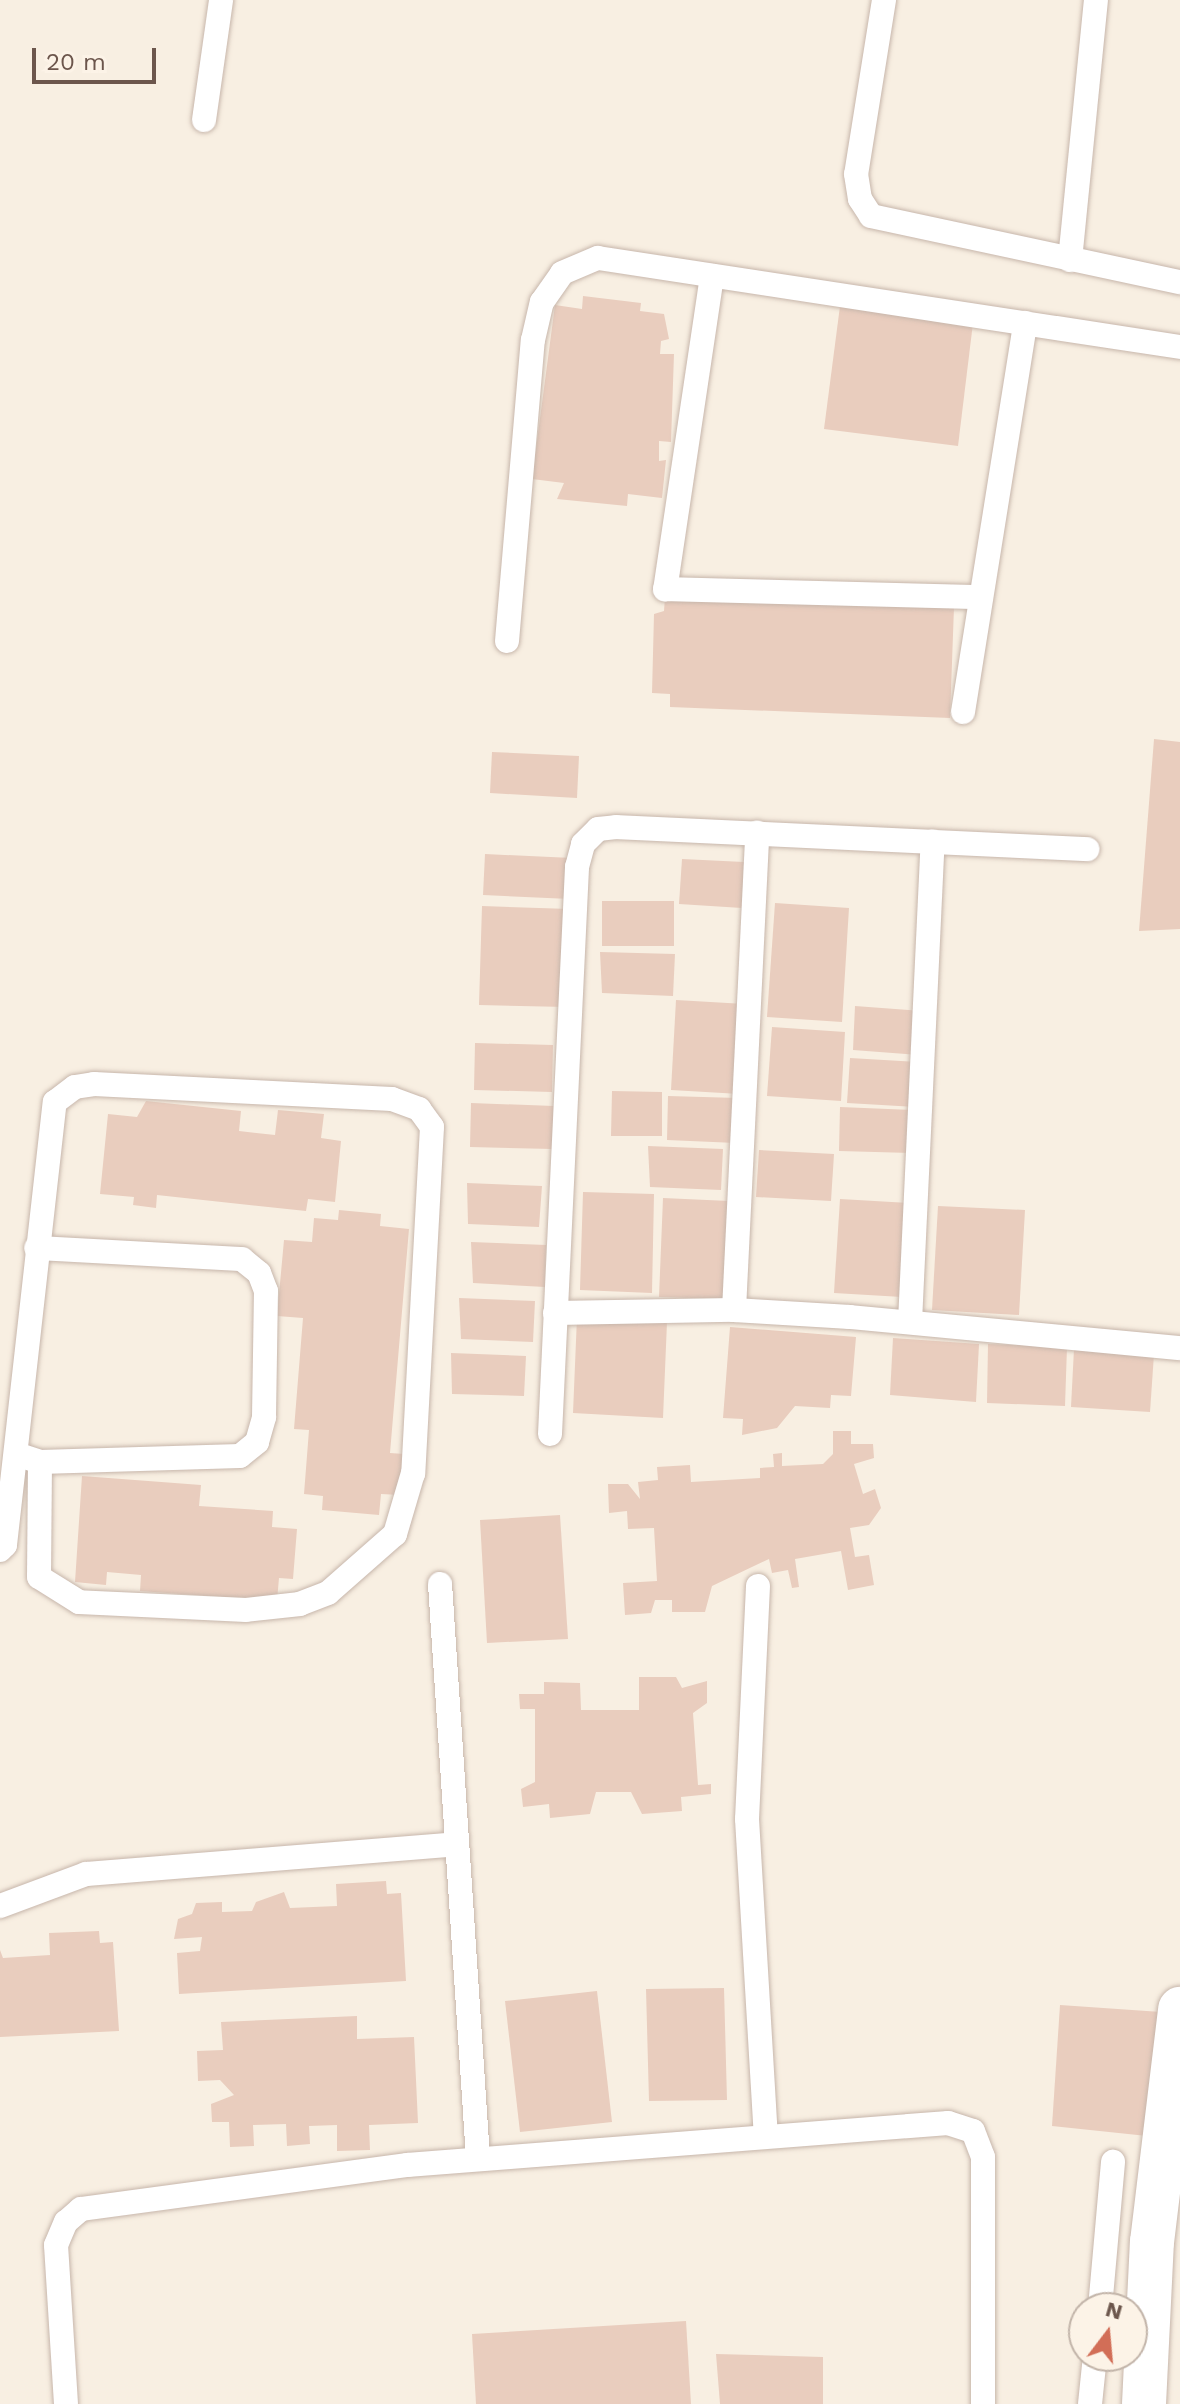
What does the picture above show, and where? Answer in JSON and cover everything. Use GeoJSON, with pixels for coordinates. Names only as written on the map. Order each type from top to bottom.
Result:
{"type":"FeatureCollection","features":[{"type":"Feature","properties":{"kind":"street"},"geometry":{"type":"LineString","coordinates":[[1144,2404],[1152,2242],[1180,2009]]}},
{"type":"Feature","properties":{"kind":"lane"},"geometry":{"type":"LineString","coordinates":[[204,120],[221,0]]}},
{"type":"Feature","properties":{"kind":"lane"},"geometry":{"type":"LineString","coordinates":[[884,0],[856,174],[860,199],[871,216],[1180,282]]}},
{"type":"Feature","properties":{"kind":"lane"},"geometry":{"type":"LineString","coordinates":[[1070,260],[1096,0]]}},
{"type":"Feature","properties":{"kind":"lane"},"geometry":{"type":"LineString","coordinates":[[507,641],[533,340],[542,302],[562,273],[598,258],[1180,347]]}},
{"type":"Feature","properties":{"kind":"lane"},"geometry":{"type":"LineString","coordinates":[[712,276],[665,589],[981,597]]}},
{"type":"Feature","properties":{"kind":"lane"},"geometry":{"type":"LineString","coordinates":[[963,712],[1025,323]]}},
{"type":"Feature","properties":{"kind":"lane"},"geometry":{"type":"LineString","coordinates":[[550,1434],[577,867],[583,844],[598,829],[616,827],[1087,849]]}},
{"type":"Feature","properties":{"kind":"lane"},"geometry":{"type":"LineString","coordinates":[[734,1310],[757,833]]}},
{"type":"Feature","properties":{"kind":"lane"},"geometry":{"type":"LineString","coordinates":[[910,1322],[933,842]]}},
{"type":"Feature","properties":{"kind":"lane"},"geometry":{"type":"LineString","coordinates":[[0,1550],[5,1545],[36,1248],[55,1102],[75,1087],[392,1099],[419,1109],[432,1127],[408,1503],[395,1534],[328,1593],[300,1604],[246,1610],[79,1602],[39,1577],[40,1462]]}},
{"type":"Feature","properties":{"kind":"lane"},"geometry":{"type":"LineString","coordinates":[[14,1453],[40,1462],[240,1456],[257,1442],[264,1417],[266,1291],[259,1273],[242,1259],[218,1255],[36,1248]]}},
{"type":"Feature","properties":{"kind":"lane"},"geometry":{"type":"LineString","coordinates":[[555,1313],[734,1310],[910,1322],[1180,1348]]}},
{"type":"Feature","properties":{"kind":"lane"},"geometry":{"type":"LineString","coordinates":[[440,1584],[478,2158]]}},
{"type":"Feature","properties":{"kind":"lane"},"geometry":{"type":"LineString","coordinates":[[758,1586],[747,1819],[766,2135]]}},
{"type":"Feature","properties":{"kind":"lane"},"geometry":{"type":"LineString","coordinates":[[0,1906],[86,1874],[457,1844]]}},
{"type":"Feature","properties":{"kind":"lane"},"geometry":{"type":"LineString","coordinates":[[66,2404],[56,2245],[66,2222],[81,2209],[478,2158],[948,2123],[973,2131],[983,2157],[983,2404]]}},
{"type":"Feature","properties":{"kind":"lane"},"geometry":{"type":"LineString","coordinates":[[1101,2292],[1113,2162]]}},
{"type":"Feature","properties":{"kind":"lane"},"geometry":{"type":"LineString","coordinates":[[1090,2404],[1093,2372]]}},
{"type":"Feature","properties":{"kind":"building"},"geometry":{"type":"Polygon","coordinates":[[[583,296],[641,303],[640,311],[664,314],[669,339],[661,341],[660,354],[674,354],[671,442],[659,441],[659,461],[666,460],[662,498],[628,494],[627,506],[557,499],[564,483],[532,479],[555,305],[582,309],[583,296]]]}},
{"type":"Feature","properties":{"kind":"building"},"geometry":{"type":"Polygon","coordinates":[[[840,306],[973,323],[958,446],[824,429],[840,306]]]}},
{"type":"Feature","properties":{"kind":"building"},"geometry":{"type":"Polygon","coordinates":[[[665,597],[954,607],[950,718],[670,707],[670,694],[652,693],[654,614],[664,611],[665,597]]]}},
{"type":"Feature","properties":{"kind":"building"},"geometry":{"type":"Polygon","coordinates":[[[1154,739],[1180,742],[1180,929],[1139,931],[1154,739]]]}},
{"type":"Feature","properties":{"kind":"building"},"geometry":{"type":"Polygon","coordinates":[[[492,752],[579,756],[577,798],[490,793],[492,752]]]}},
{"type":"Feature","properties":{"kind":"building"},"geometry":{"type":"Polygon","coordinates":[[[485,854],[572,858],[570,899],[483,895],[485,854]]]}},
{"type":"Feature","properties":{"kind":"building"},"geometry":{"type":"Polygon","coordinates":[[[682,859],[744,862],[742,908],[679,904],[682,859]]]}},
{"type":"Feature","properties":{"kind":"building"},"geometry":{"type":"Polygon","coordinates":[[[602,901],[674,901],[674,946],[602,946],[602,901]]]}},
{"type":"Feature","properties":{"kind":"building"},"geometry":{"type":"Polygon","coordinates":[[[775,903],[849,908],[842,1022],[767,1017],[775,903]]]}},
{"type":"Feature","properties":{"kind":"building"},"geometry":{"type":"Polygon","coordinates":[[[482,906],[570,909],[567,1007],[479,1005],[482,906]]]}},
{"type":"Feature","properties":{"kind":"building"},"geometry":{"type":"Polygon","coordinates":[[[600,952],[675,954],[673,996],[602,993],[600,952]]]}},
{"type":"Feature","properties":{"kind":"building"},"geometry":{"type":"Polygon","coordinates":[[[676,1000],[745,1004],[740,1094],[671,1090],[676,1000]]]}},
{"type":"Feature","properties":{"kind":"building"},"geometry":{"type":"Polygon","coordinates":[[[855,1006],[922,1011],[919,1055],[853,1050],[855,1006]]]}},
{"type":"Feature","properties":{"kind":"building"},"geometry":{"type":"Polygon","coordinates":[[[772,1027],[845,1032],[841,1101],[767,1096],[772,1027]]]}},
{"type":"Feature","properties":{"kind":"building"},"geometry":{"type":"Polygon","coordinates":[[[475,1043],[553,1045],[552,1092],[474,1090],[475,1043]]]}},
{"type":"Feature","properties":{"kind":"building"},"geometry":{"type":"Polygon","coordinates":[[[850,1058],[918,1062],[916,1107],[847,1103],[850,1058]]]}},
{"type":"Feature","properties":{"kind":"building"},"geometry":{"type":"Polygon","coordinates":[[[612,1091],[662,1092],[662,1136],[611,1136],[612,1091]]]}},
{"type":"Feature","properties":{"kind":"building"},"geometry":{"type":"Polygon","coordinates":[[[668,1096],[738,1098],[736,1143],[667,1140],[668,1096]]]}},
{"type":"Feature","properties":{"kind":"building"},"geometry":{"type":"Polygon","coordinates":[[[146,1101],[241,1111],[239,1131],[275,1135],[278,1110],[324,1114],[321,1138],[341,1141],[335,1202],[308,1199],[306,1211],[157,1195],[156,1208],[133,1205],[134,1197],[100,1194],[108,1114],[137,1117],[146,1101]]]}},
{"type":"Feature","properties":{"kind":"building"},"geometry":{"type":"Polygon","coordinates":[[[471,1103],[554,1106],[553,1149],[470,1147],[471,1103]]]}},
{"type":"Feature","properties":{"kind":"building"},"geometry":{"type":"Polygon","coordinates":[[[840,1107],[912,1110],[911,1153],[839,1151],[840,1107]]]}},
{"type":"Feature","properties":{"kind":"building"},"geometry":{"type":"Polygon","coordinates":[[[648,1146],[723,1149],[721,1190],[650,1187],[648,1146]]]}},
{"type":"Feature","properties":{"kind":"building"},"geometry":{"type":"Polygon","coordinates":[[[759,1150],[834,1154],[831,1201],[756,1197],[759,1150]]]}},
{"type":"Feature","properties":{"kind":"building"},"geometry":{"type":"Polygon","coordinates":[[[467,1183],[542,1186],[539,1227],[468,1224],[467,1183]]]}},
{"type":"Feature","properties":{"kind":"building"},"geometry":{"type":"Polygon","coordinates":[[[583,1192],[654,1194],[652,1293],[580,1290],[583,1192]]]}},
{"type":"Feature","properties":{"kind":"building"},"geometry":{"type":"Polygon","coordinates":[[[663,1198],[729,1201],[725,1299],[659,1297],[663,1198]]]}},
{"type":"Feature","properties":{"kind":"building"},"geometry":{"type":"Polygon","coordinates":[[[840,1199],[909,1203],[902,1297],[834,1293],[840,1199]]]}},
{"type":"Feature","properties":{"kind":"building"},"geometry":{"type":"Polygon","coordinates":[[[938,1206],[1025,1210],[1019,1315],[932,1310],[938,1206]]]}},
{"type":"Feature","properties":{"kind":"building"},"geometry":{"type":"Polygon","coordinates":[[[339,1210],[381,1214],[380,1226],[409,1229],[390,1453],[404,1454],[400,1495],[381,1494],[379,1515],[322,1510],[323,1496],[304,1494],[309,1430],[294,1429],[303,1318],[277,1316],[284,1240],[312,1242],[314,1218],[338,1220],[339,1210]]]}},
{"type":"Feature","properties":{"kind":"building"},"geometry":{"type":"Polygon","coordinates":[[[471,1242],[546,1245],[545,1287],[473,1283],[471,1242]]]}},
{"type":"Feature","properties":{"kind":"building"},"geometry":{"type":"Polygon","coordinates":[[[459,1298],[535,1301],[533,1342],[461,1339],[459,1298]]]}},
{"type":"Feature","properties":{"kind":"building"},"geometry":{"type":"Polygon","coordinates":[[[577,1317],[667,1322],[663,1418],[573,1413],[577,1317]]]}},
{"type":"Feature","properties":{"kind":"building"},"geometry":{"type":"Polygon","coordinates":[[[730,1327],[856,1337],[851,1396],[831,1395],[830,1408],[795,1406],[777,1428],[742,1435],[743,1419],[723,1418],[730,1327]]]}},
{"type":"Feature","properties":{"kind":"building"},"geometry":{"type":"Polygon","coordinates":[[[893,1338],[979,1344],[976,1402],[890,1395],[893,1338]]]}},
{"type":"Feature","properties":{"kind":"building"},"geometry":{"type":"Polygon","coordinates":[[[988,1344],[1067,1347],[1065,1406],[987,1403],[988,1344]]]}},
{"type":"Feature","properties":{"kind":"building"},"geometry":{"type":"Polygon","coordinates":[[[1074,1349],[1154,1354],[1150,1412],[1071,1407],[1074,1349]]]}},
{"type":"Feature","properties":{"kind":"building"},"geometry":{"type":"Polygon","coordinates":[[[451,1353],[526,1356],[524,1396],[452,1394],[451,1353]]]}},
{"type":"Feature","properties":{"kind":"building"},"geometry":{"type":"Polygon","coordinates":[[[833,1431],[851,1431],[851,1444],[873,1444],[874,1458],[854,1464],[863,1494],[875,1489],[881,1508],[869,1525],[850,1528],[855,1557],[869,1555],[874,1585],[848,1590],[841,1551],[795,1559],[799,1587],[792,1588],[788,1570],[772,1573],[769,1559],[712,1586],[705,1612],[672,1612],[672,1600],[655,1600],[651,1613],[625,1615],[623,1583],[657,1581],[654,1528],[628,1529],[627,1511],[609,1513],[608,1484],[628,1484],[640,1499],[638,1482],[658,1480],[657,1467],[690,1465],[691,1482],[760,1478],[760,1468],[774,1467],[773,1454],[782,1453],[782,1466],[823,1464],[833,1454],[833,1431]]]}},
{"type":"Feature","properties":{"kind":"building"},"geometry":{"type":"Polygon","coordinates":[[[82,1476],[201,1485],[199,1506],[273,1511],[272,1527],[297,1529],[293,1579],[279,1578],[277,1601],[140,1591],[141,1575],[107,1572],[106,1585],[75,1582],[82,1476]]]}},
{"type":"Feature","properties":{"kind":"building"},"geometry":{"type":"Polygon","coordinates":[[[560,1515],[568,1639],[487,1643],[480,1520],[560,1515]]]}},
{"type":"Feature","properties":{"kind":"building"},"geometry":{"type":"Polygon","coordinates":[[[639,1677],[676,1677],[682,1688],[707,1681],[707,1703],[693,1713],[698,1785],[711,1784],[711,1794],[681,1797],[682,1811],[642,1814],[631,1792],[596,1792],[590,1814],[550,1818],[549,1804],[523,1807],[521,1789],[535,1782],[535,1709],[520,1709],[519,1694],[544,1694],[544,1682],[580,1683],[581,1710],[639,1710],[639,1677]]]}},
{"type":"Feature","properties":{"kind":"building"},"geometry":{"type":"Polygon","coordinates":[[[386,1881],[387,1894],[401,1893],[406,1981],[179,1994],[177,1953],[200,1951],[202,1937],[174,1939],[178,1919],[192,1914],[196,1903],[222,1902],[222,1912],[252,1911],[256,1902],[284,1892],[290,1908],[337,1906],[336,1884],[386,1881]]]}},
{"type":"Feature","properties":{"kind":"building"},"geometry":{"type":"Polygon","coordinates":[[[99,1931],[100,1943],[113,1942],[119,2031],[0,2037],[0,1950],[3,1958],[50,1955],[49,1933],[99,1931]]]}},
{"type":"Feature","properties":{"kind":"building"},"geometry":{"type":"Polygon","coordinates":[[[724,1988],[727,2100],[649,2101],[646,1989],[724,1988]]]}},
{"type":"Feature","properties":{"kind":"building"},"geometry":{"type":"Polygon","coordinates":[[[597,1991],[612,2122],[520,2132],[505,2001],[597,1991]]]}},
{"type":"Feature","properties":{"kind":"building"},"geometry":{"type":"Polygon","coordinates":[[[1060,2005],[1161,2012],[1147,2136],[1052,2126],[1060,2005]]]}},
{"type":"Feature","properties":{"kind":"building"},"geometry":{"type":"Polygon","coordinates":[[[357,2016],[357,2039],[414,2037],[418,2123],[369,2125],[370,2150],[337,2151],[337,2125],[309,2126],[310,2144],[287,2146],[286,2124],[253,2125],[254,2146],[230,2147],[229,2122],[212,2122],[211,2104],[234,2095],[220,2080],[198,2081],[197,2051],[223,2050],[221,2022],[357,2016]]]}},
{"type":"Feature","properties":{"kind":"building"},"geometry":{"type":"Polygon","coordinates":[[[686,2321],[691,2404],[476,2404],[472,2334],[686,2321]]]}},
{"type":"Feature","properties":{"kind":"building"},"geometry":{"type":"Polygon","coordinates":[[[716,2354],[823,2357],[823,2404],[720,2404],[716,2354]]]}}]}
